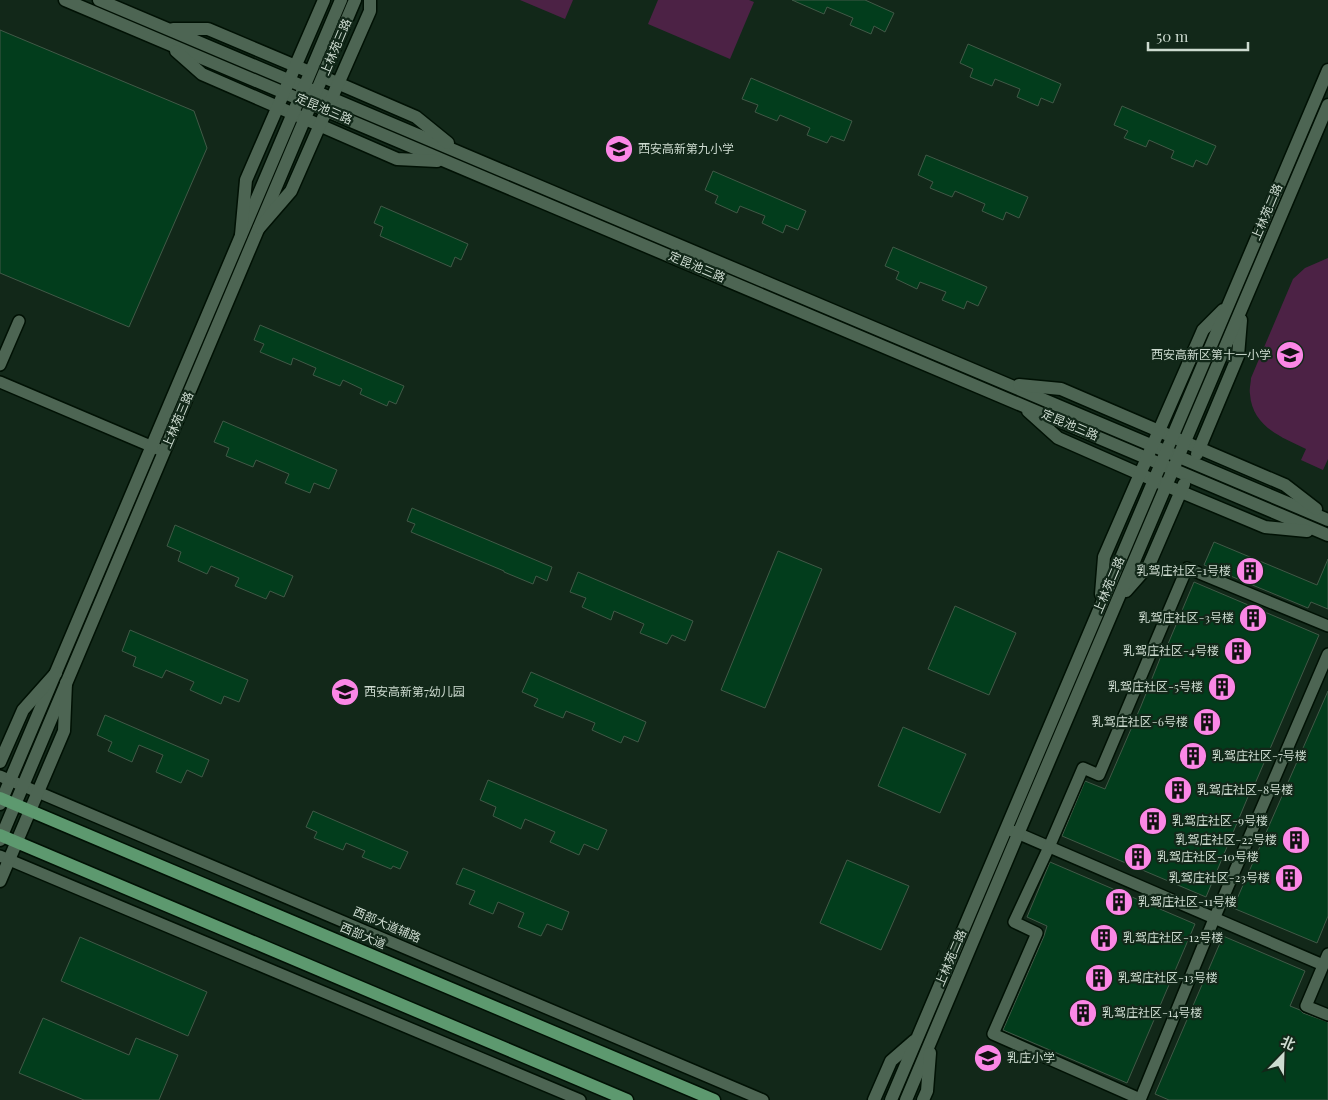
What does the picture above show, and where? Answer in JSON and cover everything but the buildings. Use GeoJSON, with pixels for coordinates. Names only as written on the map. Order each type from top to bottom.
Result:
{"type":"FeatureCollection","features":[{"type":"Feature","properties":{"kind":"main road","name":"西部大道"},"geometry":{"type":"LineString","coordinates":[[1,801],[30,810],[714,1100]]}},
{"type":"Feature","properties":{"kind":"main road"},"geometry":{"type":"LineString","coordinates":[[1,837],[17,842],[627,1100]]}},
{"type":"Feature","properties":{"kind":"street","name":"定昆池三路"},"geometry":{"type":"LineString","coordinates":[[65,0],[166,43],[287,87]]}},
{"type":"Feature","properties":{"kind":"street","name":"定昆池三路"},"geometry":{"type":"LineString","coordinates":[[99,0],[167,29],[301,93],[312,104],[1324,533]]}},
{"type":"Feature","properties":{"kind":"street"},"geometry":{"type":"LineString","coordinates":[[241,235],[246,180],[324,0]]}},
{"type":"Feature","properties":{"kind":"street","name":"上林苑三路"},"geometry":{"type":"LineString","coordinates":[[1,801],[5,779],[56,673],[341,0]]}},
{"type":"Feature","properties":{"kind":"street","name":"上林苑三路"},"geometry":{"type":"LineString","coordinates":[[1,837],[355,0]]}},
{"type":"Feature","properties":{"kind":"street"},"geometry":{"type":"LineString","coordinates":[[259,228],[291,191],[370,11],[370,0]]}},
{"type":"Feature","properties":{"kind":"street"},"geometry":{"type":"LineString","coordinates":[[167,29],[208,29],[338,83],[416,117],[458,152]]}},
{"type":"Feature","properties":{"kind":"street"},"geometry":{"type":"LineString","coordinates":[[166,43],[202,74],[397,159],[448,162]]}},
{"type":"Feature","properties":{"kind":"street","name":"上林苑二路"},"geometry":{"type":"LineString","coordinates":[[891,1100],[1328,70]]}},
{"type":"Feature","properties":{"kind":"street","name":"定昆池三路"},"geometry":{"type":"LineString","coordinates":[[301,93],[317,92],[1328,519]]}},
{"type":"Feature","properties":{"kind":"street","name":"上林苑二路"},"geometry":{"type":"LineString","coordinates":[[906,1100],[1328,105]]}},
{"type":"Feature","properties":{"kind":"street"},"geometry":{"type":"LineString","coordinates":[[1099,608],[1104,557],[1203,330],[1227,307]]}},
{"type":"Feature","properties":{"kind":"street"},"geometry":{"type":"LineString","coordinates":[[1118,600],[1149,565],[1193,463],[1238,356],[1241,309]]}},
{"type":"Feature","properties":{"kind":"street"},"geometry":{"type":"LineString","coordinates":[[0,365],[19,321]]}},
{"type":"Feature","properties":{"kind":"street"},"geometry":{"type":"LineString","coordinates":[[0,382],[164,452]]}},
{"type":"Feature","properties":{"kind":"street"},"geometry":{"type":"LineString","coordinates":[[1006,384],[1061,390],[1285,485],[1328,519]]}},
{"type":"Feature","properties":{"kind":"street"},"geometry":{"type":"LineString","coordinates":[[1021,405],[1058,438],[1167,486],[1265,527],[1324,533]]}},
{"type":"Feature","properties":{"kind":"street"},"geometry":{"type":"LineString","coordinates":[[1328,626],[1187,568],[1099,775],[1083,768],[1014,922],[1037,932],[993,1034],[1140,1100],[1214,919],[1328,654]]}},
{"type":"Feature","properties":{"kind":"street"},"geometry":{"type":"LineString","coordinates":[[0,762],[23,710],[56,673]]}},
{"type":"Feature","properties":{"kind":"street"},"geometry":{"type":"LineString","coordinates":[[0,881],[5,858],[17,842],[64,731],[66,683]]}},
{"type":"Feature","properties":{"kind":"street","name":"西部大道辅路"},"geometry":{"type":"LineString","coordinates":[[5,779],[763,1100]]}},
{"type":"Feature","properties":{"kind":"street"},"geometry":{"type":"LineString","coordinates":[[1006,828],[1214,919],[1326,960],[1306,1006],[1328,1015]]}},
{"type":"Feature","properties":{"kind":"street"},"geometry":{"type":"LineString","coordinates":[[5,858],[580,1100]]}},
{"type":"Feature","properties":{"kind":"street"},"geometry":{"type":"LineString","coordinates":[[874,1100],[891,1061],[918,1037]]}},
{"type":"Feature","properties":{"kind":"street"},"geometry":{"type":"LineString","coordinates":[[923,1100],[927,1091],[931,1042]]}},
{"type":"Feature","properties":{"kind":"shaded area"},"geometry":{"type":"Polygon","coordinates":[[[520,0],[573,0],[565,19],[520,0]]]}},
{"type":"Feature","properties":{"kind":"shaded area"},"geometry":{"type":"Polygon","coordinates":[[[658,0],[749,0],[754,2],[730,59],[648,24],[658,0]]]}},
{"type":"Feature","properties":{"kind":"shaded area","name":"西安高新区第十一小学"},"geometry":{"type":"Polygon","coordinates":[[[1328,258],[1328,459],[1323,470],[1301,460],[1306,449],[1278,435],[1262,422],[1252,405],[1250,390],[1251,378],[1293,279],[1305,268],[1328,258]]]}},
{"type":"Feature","properties":{"kind":"place","name":"西安高新第九小学"},"geometry":{"type":"Point","coordinates":[619,149]}},
{"type":"Feature","properties":{"kind":"place","name":"西安高新区第十一小学"},"geometry":{"type":"Point","coordinates":[1290,355]}},
{"type":"Feature","properties":{"kind":"place","name":"乳驾庄社区-1号楼"},"geometry":{"type":"Point","coordinates":[1250,571]}},
{"type":"Feature","properties":{"kind":"place","name":"乳驾庄社区-3号楼"},"geometry":{"type":"Point","coordinates":[1253,618]}},
{"type":"Feature","properties":{"kind":"place","name":"乳驾庄社区-4号楼"},"geometry":{"type":"Point","coordinates":[1238,651]}},
{"type":"Feature","properties":{"kind":"place","name":"乳驾庄社区-5号楼"},"geometry":{"type":"Point","coordinates":[1222,687]}},
{"type":"Feature","properties":{"kind":"place","name":"西安高新第7幼儿园"},"geometry":{"type":"Point","coordinates":[345,692]}},
{"type":"Feature","properties":{"kind":"place","name":"乳驾庄社区-6号楼"},"geometry":{"type":"Point","coordinates":[1207,722]}},
{"type":"Feature","properties":{"kind":"place","name":"乳驾庄社区-7号楼"},"geometry":{"type":"Point","coordinates":[1193,756]}},
{"type":"Feature","properties":{"kind":"place","name":"乳驾庄社区-8号楼"},"geometry":{"type":"Point","coordinates":[1178,790]}},
{"type":"Feature","properties":{"kind":"place","name":"乳驾庄社区-9号楼"},"geometry":{"type":"Point","coordinates":[1153,821]}},
{"type":"Feature","properties":{"kind":"place","name":"乳驾庄社区-22号楼"},"geometry":{"type":"Point","coordinates":[1296,840]}},
{"type":"Feature","properties":{"kind":"place","name":"乳驾庄社区-10号楼"},"geometry":{"type":"Point","coordinates":[1138,857]}},
{"type":"Feature","properties":{"kind":"place","name":"乳驾庄社区-23号楼"},"geometry":{"type":"Point","coordinates":[1289,878]}},
{"type":"Feature","properties":{"kind":"place","name":"乳驾庄社区-11号楼"},"geometry":{"type":"Point","coordinates":[1119,902]}},
{"type":"Feature","properties":{"kind":"place","name":"乳驾庄社区-12号楼"},"geometry":{"type":"Point","coordinates":[1104,938]}},
{"type":"Feature","properties":{"kind":"place","name":"乳驾庄社区-13号楼"},"geometry":{"type":"Point","coordinates":[1099,978]}},
{"type":"Feature","properties":{"kind":"place","name":"乳驾庄社区-14号楼"},"geometry":{"type":"Point","coordinates":[1083,1013]}},
{"type":"Feature","properties":{"kind":"place","name":"乳庄小学"},"geometry":{"type":"Point","coordinates":[988,1058]}}]}
